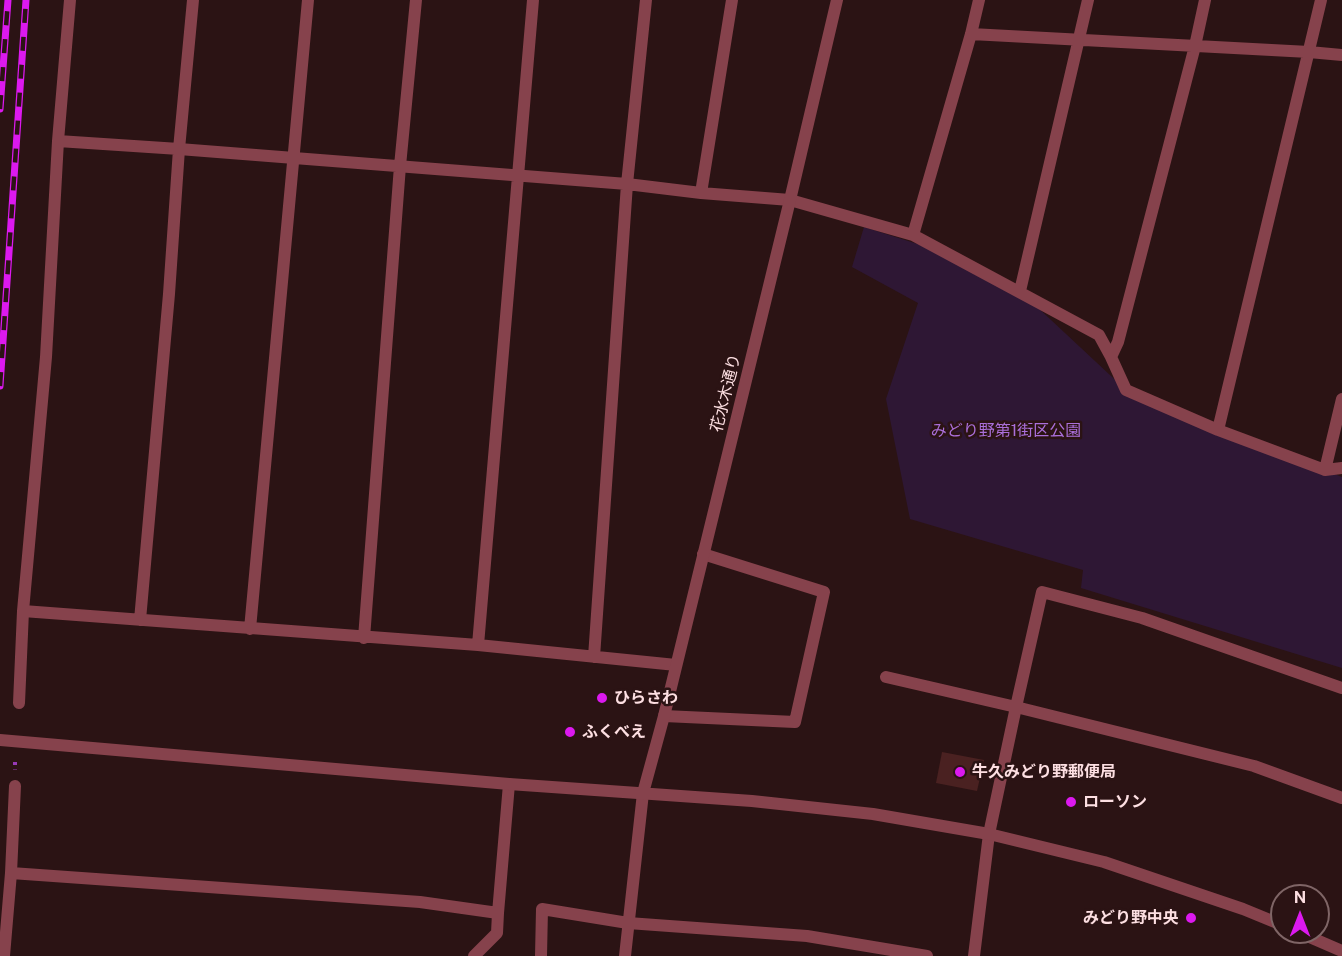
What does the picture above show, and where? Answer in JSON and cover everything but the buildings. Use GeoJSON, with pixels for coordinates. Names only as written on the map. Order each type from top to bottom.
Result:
{"type":"FeatureCollection","features":[{"type":"Feature","properties":{"kind":"street"},"geometry":{"type":"LineString","coordinates":[[19,703],[23,611],[46,357],[58,141],[70,0]]}},
{"type":"Feature","properties":{"kind":"street"},"geometry":{"type":"LineString","coordinates":[[140,620],[193,0]]}},
{"type":"Feature","properties":{"kind":"street"},"geometry":{"type":"LineString","coordinates":[[250,629],[308,0]]}},
{"type":"Feature","properties":{"kind":"street"},"geometry":{"type":"LineString","coordinates":[[364,638],[400,166],[416,0]]}},
{"type":"Feature","properties":{"kind":"street"},"geometry":{"type":"LineString","coordinates":[[478,645],[533,0]]}},
{"type":"Feature","properties":{"kind":"street"},"geometry":{"type":"LineString","coordinates":[[594,657],[627,184],[646,0]]}},
{"type":"Feature","properties":{"kind":"street"},"geometry":{"type":"LineString","coordinates":[[701,193],[732,0]]}},
{"type":"Feature","properties":{"kind":"street","name":"花水木通り"},"geometry":{"type":"LineString","coordinates":[[626,956],[642,793],[664,716],[837,0]]}},
{"type":"Feature","properties":{"kind":"street"},"geometry":{"type":"LineString","coordinates":[[913,235],[979,0]]}},
{"type":"Feature","properties":{"kind":"street"},"geometry":{"type":"LineString","coordinates":[[1020,291],[1088,0]]}},
{"type":"Feature","properties":{"kind":"street"},"geometry":{"type":"LineString","coordinates":[[1112,357],[1118,342],[1205,0]]}},
{"type":"Feature","properties":{"kind":"street"},"geometry":{"type":"LineString","coordinates":[[1218,430],[1321,0]]}},
{"type":"Feature","properties":{"kind":"street"},"geometry":{"type":"LineString","coordinates":[[971,34],[1342,55]]}},
{"type":"Feature","properties":{"kind":"street"},"geometry":{"type":"LineString","coordinates":[[58,141],[518,175],[790,200],[913,235],[1099,335],[1112,357],[1126,390],[1218,430],[1324,470],[1342,468]]}},
{"type":"Feature","properties":{"kind":"street"},"geometry":{"type":"LineString","coordinates":[[1324,470],[1342,399]]}},
{"type":"Feature","properties":{"kind":"street"},"geometry":{"type":"LineString","coordinates":[[664,716],[795,722],[824,592],[703,554]]}},
{"type":"Feature","properties":{"kind":"street"},"geometry":{"type":"LineString","coordinates":[[974,956],[989,834],[1042,592],[1142,618],[1342,688]]}},
{"type":"Feature","properties":{"kind":"street"},"geometry":{"type":"LineString","coordinates":[[23,611],[478,645],[676,665]]}},
{"type":"Feature","properties":{"kind":"street"},"geometry":{"type":"LineString","coordinates":[[886,677],[1254,766],[1342,798]]}},
{"type":"Feature","properties":{"kind":"street"},"geometry":{"type":"LineString","coordinates":[[0,740],[509,784],[752,801],[862,813],[989,834],[1104,862],[1270,920]]}},
{"type":"Feature","properties":{"kind":"street"},"geometry":{"type":"LineString","coordinates":[[474,956],[497,933],[509,784]]}},
{"type":"Feature","properties":{"kind":"street"},"geometry":{"type":"LineString","coordinates":[[4,956],[15,786]]}},
{"type":"Feature","properties":{"kind":"street"},"geometry":{"type":"LineString","coordinates":[[11,873],[420,902],[498,913]]}},
{"type":"Feature","properties":{"kind":"street"},"geometry":{"type":"LineString","coordinates":[[541,956],[542,909],[628,923],[807,936],[927,956]]}},
{"type":"Feature","properties":{"kind":"street"},"geometry":{"type":"LineString","coordinates":[[1326,944],[1342,951]]}},
{"type":"Feature","properties":{"kind":"green space","name":"みどり野第1街区公園"},"geometry":{"type":"Polygon","coordinates":[[[864,227],[927,247],[1020,291],[1126,390],[1342,477],[1342,668],[1081,588],[1083,570],[910,519],[886,399],[918,303],[852,267],[864,227]]]}},
{"type":"Feature","properties":{"kind":"railway"},"geometry":{"type":"LineString","coordinates":[[0,109],[8,0]]}},
{"type":"Feature","properties":{"kind":"railway"},"geometry":{"type":"LineString","coordinates":[[0,386],[26,0]]}},
{"type":"Feature","properties":{"kind":"place","name":"ひらさわ"},"geometry":{"type":"Point","coordinates":[602,698]}},
{"type":"Feature","properties":{"kind":"place","name":"ふくべえ"},"geometry":{"type":"Point","coordinates":[570,732]}},
{"type":"Feature","properties":{"kind":"place","name":"牛久みどり野郵便局"},"geometry":{"type":"Point","coordinates":[960,772]}},
{"type":"Feature","properties":{"kind":"place","name":"ローソン"},"geometry":{"type":"Point","coordinates":[1071,802]}},
{"type":"Feature","properties":{"kind":"place","name":"みどり野中央"},"geometry":{"type":"Point","coordinates":[1191,918]}}]}
